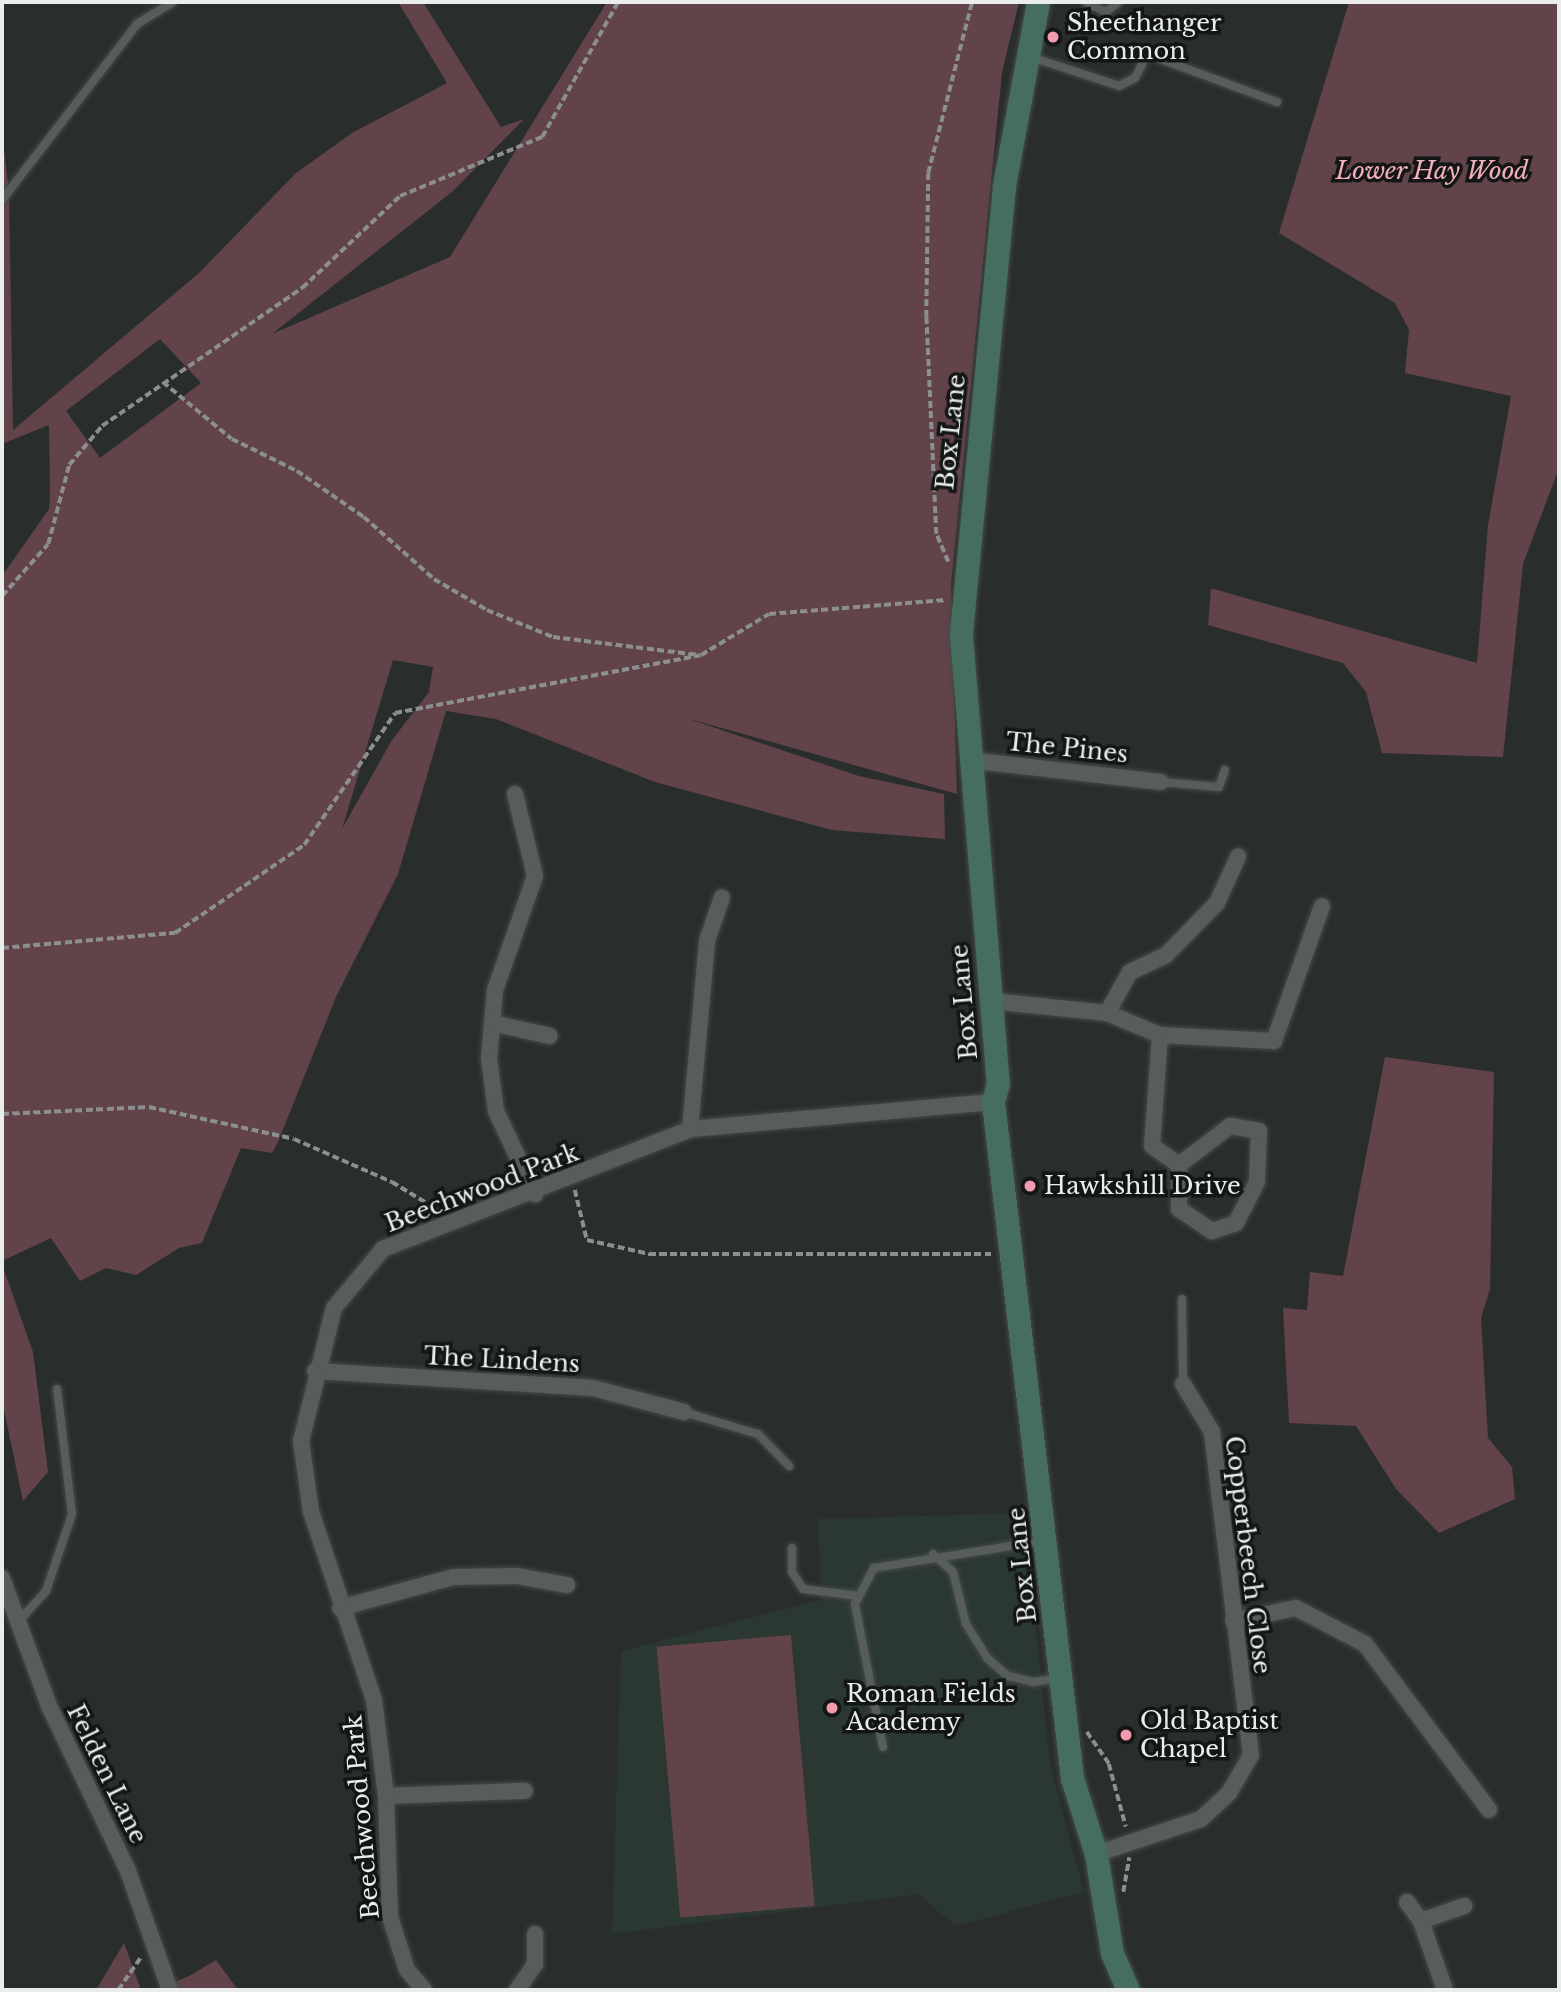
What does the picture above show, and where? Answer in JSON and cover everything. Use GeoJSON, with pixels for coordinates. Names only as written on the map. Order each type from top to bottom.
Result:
{"type":"FeatureCollection","features":[{"type":"Feature","properties":{"kind":"main road","name":"Box Lane"},"geometry":{"type":"LineString","coordinates":[[1038,2],[1004,186],[962,598],[968,760],[998,1083],[993,1101],[1014,1254],[1072,1778],[1096,1854],[1112,1953],[1128,1990]]}},
{"type":"Feature","properties":{"kind":"street","name":"The Pines"},"geometry":{"type":"LineString","coordinates":[[968,760],[1161,782]]}},
{"type":"Feature","properties":{"kind":"street"},"geometry":{"type":"LineString","coordinates":[[515,794],[535,876],[495,990],[492,1023],[496,1111],[534,1194]]}},
{"type":"Feature","properties":{"kind":"street"},"geometry":{"type":"LineString","coordinates":[[1107,1013],[1130,972],[1166,955],[1217,903],[1238,857]]}},
{"type":"Feature","properties":{"kind":"street"},"geometry":{"type":"LineString","coordinates":[[690,1129],[707,941],[722,897]]}},
{"type":"Feature","properties":{"kind":"street"},"geometry":{"type":"LineString","coordinates":[[991,1001],[1107,1013],[1160,1035],[1274,1041],[1322,906]]}},
{"type":"Feature","properties":{"kind":"street"},"geometry":{"type":"LineString","coordinates":[[492,1023],[550,1036]]}},
{"type":"Feature","properties":{"kind":"street"},"geometry":{"type":"LineString","coordinates":[[1160,1035],[1152,1146],[1179,1165]]}},
{"type":"Feature","properties":{"kind":"street","name":"Beechwood Park"},"geometry":{"type":"LineString","coordinates":[[424,1990],[407,1970],[390,1917],[386,1796],[374,1700],[340,1608],[311,1512],[301,1441],[315,1371],[334,1308],[383,1249],[534,1194],[690,1129],[993,1101]]}},
{"type":"Feature","properties":{"kind":"street"},"geometry":{"type":"LineString","coordinates":[[1230,1126],[1259,1131],[1256,1182],[1236,1223],[1212,1231],[1179,1209],[1179,1165],[1230,1126]]}},
{"type":"Feature","properties":{"kind":"street","name":"The Lindens"},"geometry":{"type":"LineString","coordinates":[[315,1371],[593,1388],[684,1412]]}},
{"type":"Feature","properties":{"kind":"street","name":"Copperbeech Close"},"geometry":{"type":"LineString","coordinates":[[1096,1854],[1131,1845],[1201,1819],[1229,1793],[1251,1755],[1212,1433],[1183,1384]]}},
{"type":"Feature","properties":{"kind":"street"},"geometry":{"type":"LineString","coordinates":[[340,1608],[453,1577],[517,1576],[567,1585]]}},
{"type":"Feature","properties":{"kind":"street","name":"Felden Lane"},"geometry":{"type":"LineString","coordinates":[[2,1578],[18,1622],[153,1941],[170,1990]]}},
{"type":"Feature","properties":{"kind":"street"},"geometry":{"type":"LineString","coordinates":[[1234,1621],[1296,1608],[1365,1644],[1489,1810]]}},
{"type":"Feature","properties":{"kind":"street"},"geometry":{"type":"LineString","coordinates":[[2,1630],[18,1622]]}},
{"type":"Feature","properties":{"kind":"street"},"geometry":{"type":"LineString","coordinates":[[386,1796],[525,1791]]}},
{"type":"Feature","properties":{"kind":"street"},"geometry":{"type":"LineString","coordinates":[[1407,1902],[1421,1921],[1445,1990]]}},
{"type":"Feature","properties":{"kind":"street"},"geometry":{"type":"LineString","coordinates":[[1421,1921],[1464,1906]]}},
{"type":"Feature","properties":{"kind":"street"},"geometry":{"type":"LineString","coordinates":[[517,1990],[535,1964],[535,1934]]}},
{"type":"Feature","properties":{"kind":"lane"},"geometry":{"type":"LineString","coordinates":[[2,200],[136,24],[173,2]]}},
{"type":"Feature","properties":{"kind":"lane"},"geometry":{"type":"LineString","coordinates":[[1086,2],[1105,12],[1119,2]]}},
{"type":"Feature","properties":{"kind":"lane"},"geometry":{"type":"LineString","coordinates":[[1028,56],[1119,86],[1135,78],[1147,54],[1277,102]]}},
{"type":"Feature","properties":{"kind":"lane"},"geometry":{"type":"LineString","coordinates":[[1161,782],[1219,787],[1225,770]]}},
{"type":"Feature","properties":{"kind":"lane"},"geometry":{"type":"LineString","coordinates":[[1182,1299],[1183,1384]]}},
{"type":"Feature","properties":{"kind":"lane"},"geometry":{"type":"LineString","coordinates":[[18,1622],[46,1591],[72,1514],[57,1389]]}},
{"type":"Feature","properties":{"kind":"lane"},"geometry":{"type":"LineString","coordinates":[[684,1412],[758,1434],[789,1466]]}},
{"type":"Feature","properties":{"kind":"lane"},"geometry":{"type":"LineString","coordinates":[[883,1747],[855,1604],[874,1568],[933,1554],[1046,1541]]}},
{"type":"Feature","properties":{"kind":"lane"},"geometry":{"type":"LineString","coordinates":[[792,1548],[792,1572],[803,1589],[859,1596]]}},
{"type":"Feature","properties":{"kind":"lane"},"geometry":{"type":"LineString","coordinates":[[933,1554],[953,1572],[966,1624],[987,1658],[1008,1676],[1062,1688]]}},
{"type":"Feature","properties":{"kind":"path"},"geometry":{"type":"LineString","coordinates":[[2,596],[48,544],[69,465],[102,426],[302,288],[400,196],[541,136],[618,2]]}},
{"type":"Feature","properties":{"kind":"path"},"geometry":{"type":"LineString","coordinates":[[2,948],[175,933],[304,845],[395,713],[701,656],[769,614],[962,598],[936,534],[926,317],[929,173],[972,2]]}},
{"type":"Feature","properties":{"kind":"path"},"geometry":{"type":"LineString","coordinates":[[163,383],[232,439],[297,471],[364,517],[435,579],[487,610],[553,637],[701,656]]}},
{"type":"Feature","properties":{"kind":"path"},"geometry":{"type":"LineString","coordinates":[[2,1114],[149,1107],[294,1139],[392,1182],[458,1222]]}},
{"type":"Feature","properties":{"kind":"path"},"geometry":{"type":"LineString","coordinates":[[572,1178],[587,1240],[649,1254],[729,1250],[844,1259],[1014,1254]]}},
{"type":"Feature","properties":{"kind":"path"},"geometry":{"type":"LineString","coordinates":[[1062,1688],[1109,1764],[1131,1845],[1122,1899]]}},
{"type":"Feature","properties":{"kind":"path"},"geometry":{"type":"LineString","coordinates":[[120,1989],[153,1941]]}},
{"type":"Feature","properties":{"kind":"shaded area","name":"Roman Fields Academy"},"geometry":{"type":"Polygon","coordinates":[[[1024,1513],[1050,1765],[1084,1892],[955,1926],[919,1894],[612,1934],[621,1651],[821,1600],[818,1519],[1024,1513]]]}},
{"type":"Feature","properties":{"kind":"green space"},"geometry":{"type":"Polygon","coordinates":[[[398,2],[423,2],[501,127],[524,119],[453,191],[272,334],[450,257],[607,2],[1019,2],[1002,72],[951,585],[957,794],[686,718],[859,776],[944,794],[945,839],[832,830],[655,782],[496,719],[446,711],[398,874],[336,997],[278,1142],[272,1153],[241,1148],[202,1243],[179,1248],[136,1275],[106,1268],[80,1281],[51,1238],[2,1261],[2,576],[49,509],[50,495],[49,425],[2,444],[2,132],[9,192],[13,430],[199,273],[296,173],[352,133],[447,83],[398,2]],[[160,339],[66,411],[100,458],[201,383],[160,339]],[[393,660],[342,829],[392,740],[429,692],[433,667],[393,660]]]}},
{"type":"Feature","properties":{"kind":"green space","name":"Lower Hay Wood"},"geometry":{"type":"Polygon","coordinates":[[[1349,2],[1559,2],[1559,468],[1523,564],[1503,757],[1382,753],[1366,692],[1343,663],[1208,625],[1211,589],[1477,663],[1488,525],[1511,396],[1405,373],[1409,330],[1395,303],[1279,233],[1349,2]]]}},
{"type":"Feature","properties":{"kind":"green space"},"geometry":{"type":"Polygon","coordinates":[[[1385,1057],[1494,1072],[1490,1289],[1481,1318],[1488,1438],[1512,1467],[1515,1499],[1439,1533],[1396,1489],[1356,1426],[1289,1423],[1283,1308],[1307,1310],[1310,1272],[1343,1276],[1385,1057]]]}},
{"type":"Feature","properties":{"kind":"green space"},"geometry":{"type":"Polygon","coordinates":[[[2,1264],[33,1352],[48,1472],[23,1501],[2,1400],[2,1264]]]}},
{"type":"Feature","properties":{"kind":"green space"},"geometry":{"type":"Polygon","coordinates":[[[791,1635],[815,1906],[680,1918],[657,1647],[791,1635]]]}},
{"type":"Feature","properties":{"kind":"green space"},"geometry":{"type":"Polygon","coordinates":[[[124,1943],[141,1990],[96,1990],[124,1943]]]}},
{"type":"Feature","properties":{"kind":"green space"},"geometry":{"type":"Polygon","coordinates":[[[216,1960],[238,1990],[155,1990],[189,1976],[216,1960]]]}},
{"type":"Feature","properties":{"kind":"place","name":"Sheethanger Common"},"geometry":{"type":"Point","coordinates":[1053,37]}},
{"type":"Feature","properties":{"kind":"place","name":"Hawkshill Drive"},"geometry":{"type":"Point","coordinates":[1030,1186]}},
{"type":"Feature","properties":{"kind":"place","name":"Roman Fields Academy"},"geometry":{"type":"Point","coordinates":[832,1708]}},
{"type":"Feature","properties":{"kind":"place","name":"Old Baptist Chapel"},"geometry":{"type":"Point","coordinates":[1126,1735]}}]}
